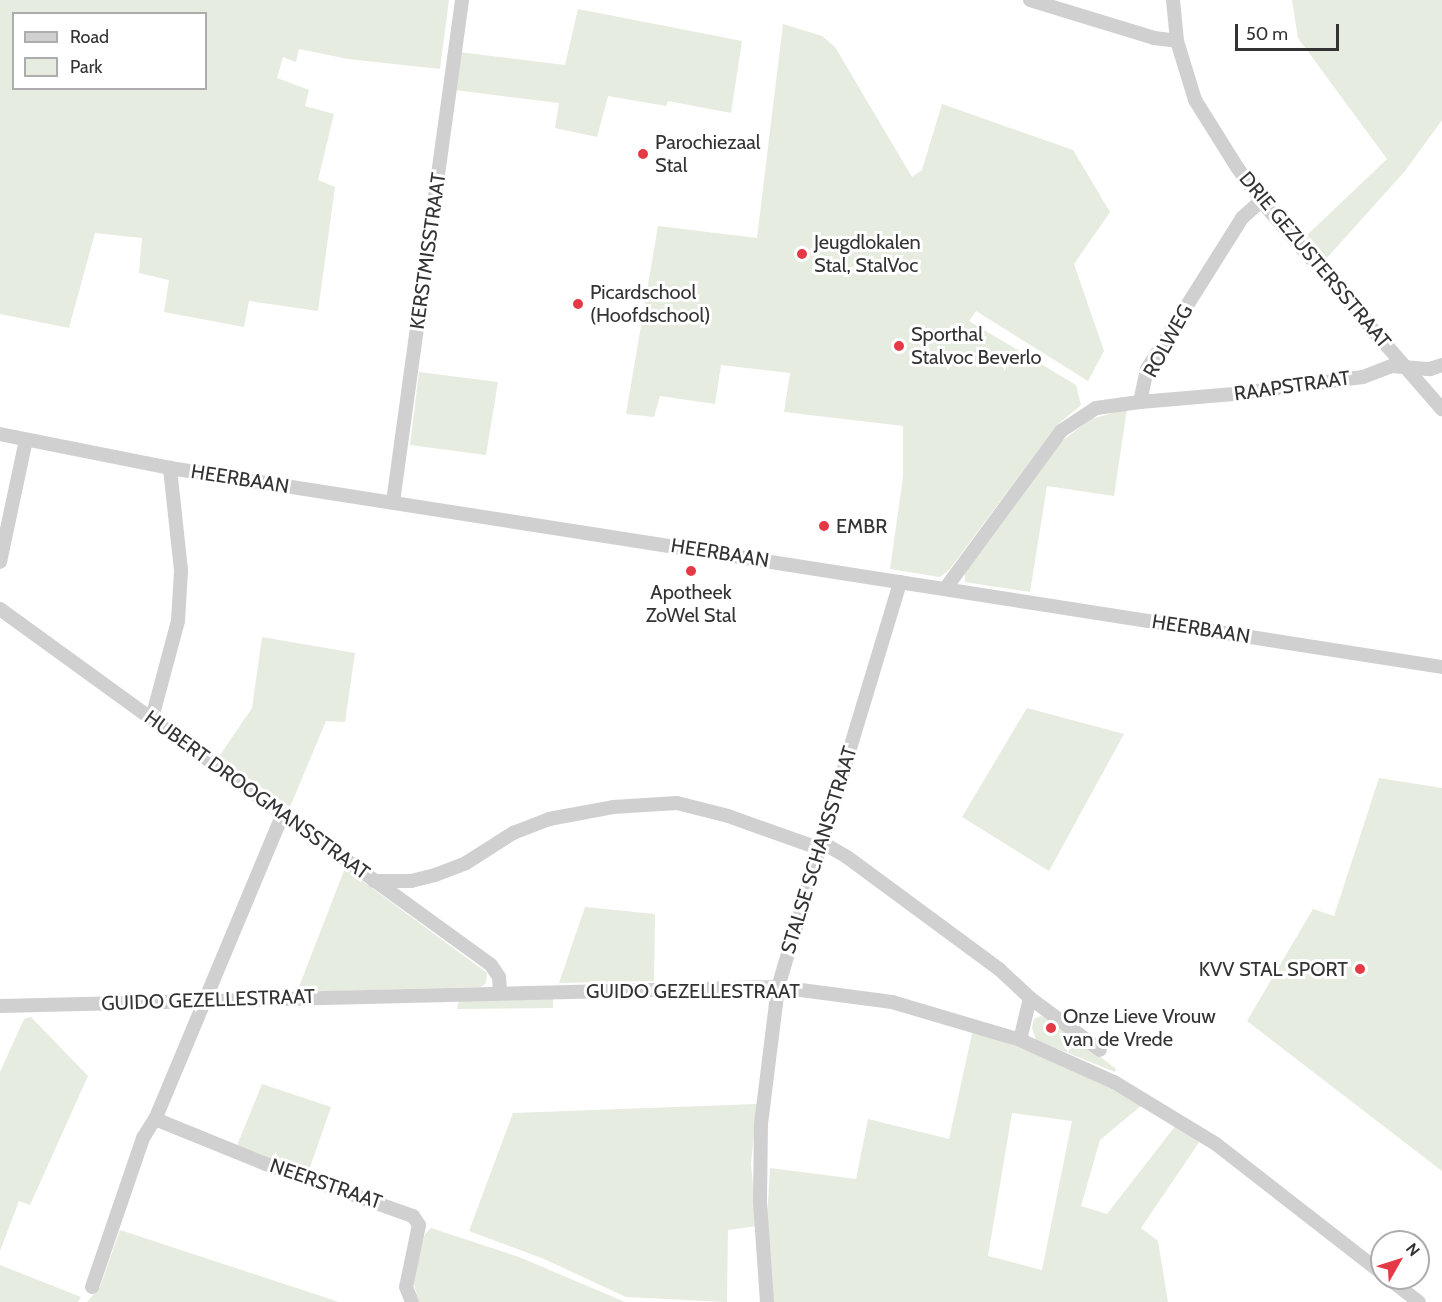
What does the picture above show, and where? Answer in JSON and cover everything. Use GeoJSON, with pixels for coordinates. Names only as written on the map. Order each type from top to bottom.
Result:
{"type":"FeatureCollection","features":[{"type":"Feature","properties":{"kind":"street","name":"KERSTMISSTRAAT"},"geometry":{"type":"LineString","coordinates":[[393,502],[462,0]]}},
{"type":"Feature","properties":{"kind":"street"},"geometry":{"type":"LineString","coordinates":[[1030,0],[1154,38],[1177,41]]}},
{"type":"Feature","properties":{"kind":"street","name":"DRIE GEZUSTERSSTRAAT"},"geometry":{"type":"LineString","coordinates":[[1173,0],[1177,41],[1195,100],[1261,201],[1442,409]]}},
{"type":"Feature","properties":{"kind":"street","name":"ROLWEG"},"geometry":{"type":"LineString","coordinates":[[945,589],[1061,431],[1096,408],[1140,402],[1148,369],[1242,218],[1261,201]]}},
{"type":"Feature","properties":{"kind":"street","name":"RAAPSTRAAT"},"geometry":{"type":"LineString","coordinates":[[1140,402],[1234,394],[1363,377],[1392,366],[1407,369],[1442,365]]}},
{"type":"Feature","properties":{"kind":"street","name":"HEERBAAN"},"geometry":{"type":"LineString","coordinates":[[0,434],[170,468],[1442,667]]}},
{"type":"Feature","properties":{"kind":"street"},"geometry":{"type":"LineString","coordinates":[[0,562],[26,440]]}},
{"type":"Feature","properties":{"kind":"street"},"geometry":{"type":"LineString","coordinates":[[152,718],[178,621],[181,570],[170,468]]}},
{"type":"Feature","properties":{"kind":"street","name":"STALSE SCHANSSTRAAT"},"geometry":{"type":"LineString","coordinates":[[767,1302],[760,1201],[761,1124],[778,987],[900,582]]}},
{"type":"Feature","properties":{"kind":"street","name":"HUBERT DROOGMANSSTRAAT"},"geometry":{"type":"LineString","coordinates":[[0,609],[152,718],[282,816],[491,965],[499,977],[500,992]]}},
{"type":"Feature","properties":{"kind":"street"},"geometry":{"type":"LineString","coordinates":[[374,881],[411,881],[435,875],[466,863],[513,832],[549,819],[649,802],[677,803],[728,816],[818,848],[828,846],[847,857],[1000,970],[1030,998],[1100,1050]]}},
{"type":"Feature","properties":{"kind":"street"},"geometry":{"type":"LineString","coordinates":[[92,1287],[143,1138],[154,1119],[205,1001],[282,816]]}},
{"type":"Feature","properties":{"kind":"street","name":"GUIDO GEZELLESTRAAT"},"geometry":{"type":"LineString","coordinates":[[0,1006],[778,987],[892,1002],[1020,1040],[1114,1082],[1216,1144],[1370,1264]]}},
{"type":"Feature","properties":{"kind":"street"},"geometry":{"type":"LineString","coordinates":[[1020,1040],[1030,998]]}},
{"type":"Feature","properties":{"kind":"street","name":"NEERSTRAAT"},"geometry":{"type":"LineString","coordinates":[[154,1119],[266,1164],[413,1216],[419,1225],[406,1287],[412,1302]]}},
{"type":"Feature","properties":{"kind":"street"},"geometry":{"type":"LineString","coordinates":[[1404,1290],[1419,1302]]}},
{"type":"Feature","properties":{"kind":"green space"},"geometry":{"type":"Polygon","coordinates":[[[0,0],[449,0],[440,69],[348,59],[299,49],[296,62],[283,57],[277,78],[309,90],[305,106],[334,114],[318,180],[335,187],[318,311],[249,301],[244,327],[164,312],[169,280],[139,273],[142,238],[95,233],[69,328],[0,314],[0,0]]]}},
{"type":"Feature","properties":{"kind":"green space"},"geometry":{"type":"Polygon","coordinates":[[[1292,0],[1442,0],[1442,120],[1405,171],[1325,260],[1305,237],[1387,159],[1298,38],[1292,0]]]}},
{"type":"Feature","properties":{"kind":"green space"},"geometry":{"type":"Polygon","coordinates":[[[578,9],[742,41],[731,113],[668,101],[666,106],[608,96],[597,137],[555,128],[559,103],[455,90],[459,52],[565,65],[578,9]]]}},
{"type":"Feature","properties":{"kind":"green space"},"geometry":{"type":"Polygon","coordinates":[[[783,24],[822,36],[835,47],[912,177],[922,170],[942,104],[1073,150],[1110,212],[1074,264],[1104,351],[1088,381],[976,311],[969,321],[1076,385],[1081,405],[1057,425],[949,570],[940,577],[890,569],[903,477],[903,426],[784,412],[790,373],[721,365],[715,404],[660,396],[654,417],[626,414],[658,226],[757,238],[783,24]]]}},
{"type":"Feature","properties":{"kind":"green space"},"geometry":{"type":"Polygon","coordinates":[[[419,372],[498,382],[486,455],[410,445],[419,372]]]}},
{"type":"Feature","properties":{"kind":"green space"},"geometry":{"type":"Polygon","coordinates":[[[1127,409],[1114,496],[1047,486],[1030,592],[965,582],[965,570],[1062,441],[1091,419],[1127,409]]]}},
{"type":"Feature","properties":{"kind":"green space"},"geometry":{"type":"Polygon","coordinates":[[[262,637],[355,653],[345,722],[326,721],[290,807],[218,758],[252,708],[262,637]]]}},
{"type":"Feature","properties":{"kind":"green space"},"geometry":{"type":"Polygon","coordinates":[[[1027,708],[1124,734],[1049,871],[962,817],[1027,708]]]}},
{"type":"Feature","properties":{"kind":"green space","name":"KVV STAL SPORT"},"geometry":{"type":"Polygon","coordinates":[[[1379,778],[1442,788],[1442,1171],[1247,1021],[1313,909],[1334,916],[1379,778]]]}},
{"type":"Feature","properties":{"kind":"green space"},"geometry":{"type":"Polygon","coordinates":[[[345,868],[487,973],[486,983],[481,987],[297,992],[345,868]]]}},
{"type":"Feature","properties":{"kind":"green space"},"geometry":{"type":"Polygon","coordinates":[[[585,907],[655,914],[654,981],[559,983],[585,907]]]}},
{"type":"Feature","properties":{"kind":"green space"},"geometry":{"type":"Polygon","coordinates":[[[553,998],[553,1008],[457,1009],[459,1000],[553,998]]]}},
{"type":"Feature","properties":{"kind":"green space"},"geometry":{"type":"Polygon","coordinates":[[[1041,1016],[1053,1020],[1116,1069],[1115,1072],[1036,1040],[1032,1028],[1034,1019],[1041,1016]]]}},
{"type":"Feature","properties":{"kind":"green space"},"geometry":{"type":"Polygon","coordinates":[[[31,1017],[88,1076],[30,1205],[19,1201],[0,1251],[0,1072],[24,1019],[31,1017]]]}},
{"type":"Feature","properties":{"kind":"green space"},"geometry":{"type":"Polygon","coordinates":[[[973,1029],[1082,1073],[1142,1105],[1100,1140],[1081,1206],[1107,1214],[1176,1125],[1200,1141],[1141,1228],[1158,1241],[1168,1302],[772,1302],[767,1221],[770,1168],[856,1179],[868,1119],[949,1139],[973,1029]],[[1012,1113],[988,1256],[1042,1270],[1072,1121],[1012,1113]]]}},
{"type":"Feature","properties":{"kind":"green space"},"geometry":{"type":"Polygon","coordinates":[[[262,1084],[331,1107],[308,1173],[236,1148],[262,1084]]]}},
{"type":"Feature","properties":{"kind":"green space"},"geometry":{"type":"Polygon","coordinates":[[[757,1104],[751,1164],[757,1226],[728,1230],[727,1302],[626,1297],[544,1259],[469,1231],[513,1113],[757,1104]]]}},
{"type":"Feature","properties":{"kind":"green space"},"geometry":{"type":"Polygon","coordinates":[[[431,1228],[519,1257],[625,1302],[419,1302],[413,1281],[415,1265],[425,1234],[431,1228]]]}},
{"type":"Feature","properties":{"kind":"green space"},"geometry":{"type":"Polygon","coordinates":[[[120,1230],[339,1302],[87,1302],[100,1287],[120,1230]]]}},
{"type":"Feature","properties":{"kind":"green space"},"geometry":{"type":"Polygon","coordinates":[[[0,1265],[81,1297],[78,1302],[0,1302],[0,1265]]]}},
{"type":"Feature","properties":{"kind":"place","name":"Parochiezaal Stal"},"geometry":{"type":"Point","coordinates":[643,154]}},
{"type":"Feature","properties":{"kind":"place","name":"Jeugdlokalen Stal, StalVoc"},"geometry":{"type":"Point","coordinates":[802,254]}},
{"type":"Feature","properties":{"kind":"place","name":"Picardschool (Hoofdschool)"},"geometry":{"type":"Point","coordinates":[578,304]}},
{"type":"Feature","properties":{"kind":"place","name":"Sporthal Stalvoc Beverlo"},"geometry":{"type":"Point","coordinates":[899,346]}},
{"type":"Feature","properties":{"kind":"place","name":"EMBR"},"geometry":{"type":"Point","coordinates":[824,526]}},
{"type":"Feature","properties":{"kind":"place","name":"Apotheek ZoWel Stal"},"geometry":{"type":"Point","coordinates":[691,571]}},
{"type":"Feature","properties":{"kind":"place","name":"KVV STAL SPORT"},"geometry":{"type":"Point","coordinates":[1360,969]}},
{"type":"Feature","properties":{"kind":"place","name":"Onze Lieve Vrouw van de Vrede"},"geometry":{"type":"Point","coordinates":[1051,1028]}}]}
